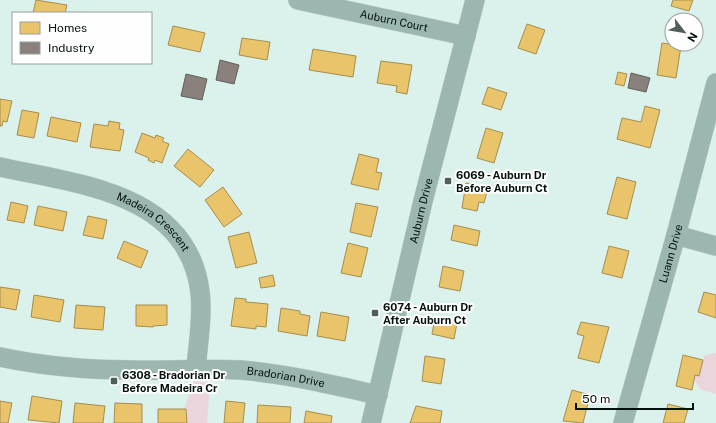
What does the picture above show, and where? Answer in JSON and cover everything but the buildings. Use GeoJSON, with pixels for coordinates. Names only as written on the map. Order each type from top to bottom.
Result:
{"type":"FeatureCollection","features":[{"type":"Feature","properties":{"kind":"street","name":"Auburn Court"},"geometry":{"type":"LineString","coordinates":[[298,0],[466,36]]}},
{"type":"Feature","properties":{"kind":"street","name":"Auburn Drive"},"geometry":{"type":"LineString","coordinates":[[371,423],[423,201],[475,0]]}},
{"type":"Feature","properties":{"kind":"street","name":"Luann Drive"},"geometry":{"type":"LineString","coordinates":[[623,423],[676,235],[716,83]]}},
{"type":"Feature","properties":{"kind":"street","name":"Madeira Crescent"},"geometry":{"type":"LineString","coordinates":[[0,167],[115,194],[151,211],[173,229],[189,252],[199,284],[201,303],[196,368]]}},
{"type":"Feature","properties":{"kind":"street"},"geometry":{"type":"LineString","coordinates":[[676,235],[716,246]]}},
{"type":"Feature","properties":{"kind":"street","name":"Bradorian Drive"},"geometry":{"type":"LineString","coordinates":[[0,357],[69,367],[132,370],[196,368],[242,370],[298,378],[378,395]]}},
{"type":"Feature","properties":{"kind":"shaded area"},"geometry":{"type":"Polygon","coordinates":[[[716,353],[716,394],[700,389],[694,379],[705,355],[716,353]]]}},
{"type":"Feature","properties":{"kind":"shaded area"},"geometry":{"type":"Polygon","coordinates":[[[194,381],[210,383],[207,423],[179,423],[194,381]]]}},
{"type":"Feature","properties":{"kind":"place","name":"6069 - Auburn Dr Before Auburn Ct"},"geometry":{"type":"Point","coordinates":[448,181]}},
{"type":"Feature","properties":{"kind":"place","name":"6074 - Auburn Dr After Auburn Ct"},"geometry":{"type":"Point","coordinates":[375,313]}},
{"type":"Feature","properties":{"kind":"place","name":"6308 - Bradorian Dr Before Madeira Cr"},"geometry":{"type":"Point","coordinates":[114,381]}}]}
